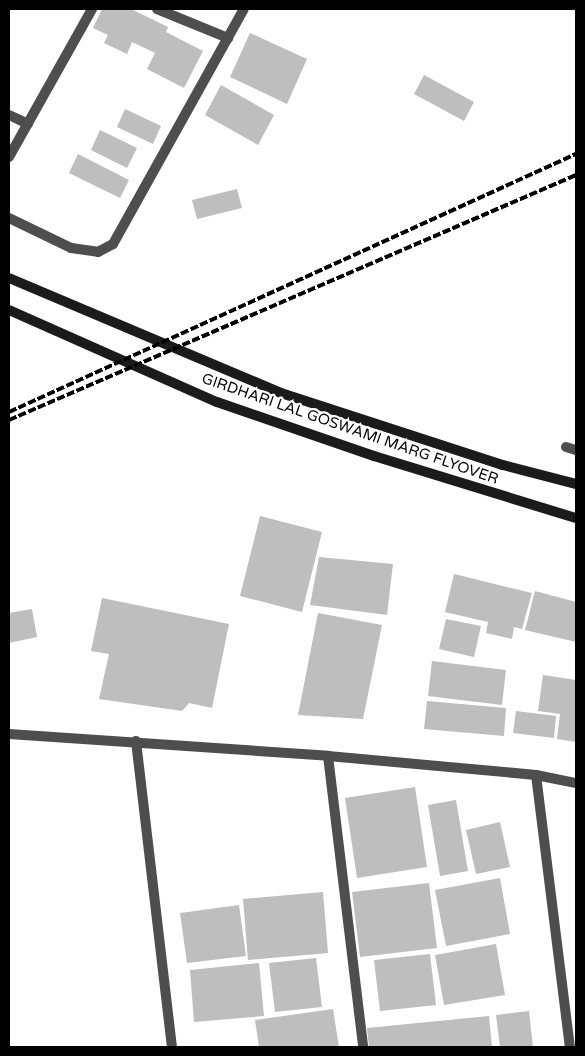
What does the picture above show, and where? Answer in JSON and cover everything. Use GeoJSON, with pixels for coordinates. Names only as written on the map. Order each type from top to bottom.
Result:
{"type":"FeatureCollection","features":[{"type":"Feature","properties":{"kind":"main road","name":"GIRDHARI LAL GOSWAMI MARG FLYOVER"},"geometry":{"type":"LineString","coordinates":[[9,278],[281,393],[503,465],[576,484]]}},
{"type":"Feature","properties":{"kind":"main road","name":"GIRDHARI LAL GOSWAMI MARG FLYOVER"},"geometry":{"type":"LineString","coordinates":[[9,310],[217,402],[503,498],[576,518]]}},
{"type":"Feature","properties":{"kind":"street"},"geometry":{"type":"LineString","coordinates":[[9,157],[92,9]]}},
{"type":"Feature","properties":{"kind":"street"},"geometry":{"type":"LineString","coordinates":[[158,9],[228,38]]}},
{"type":"Feature","properties":{"kind":"street"},"geometry":{"type":"LineString","coordinates":[[9,218],[71,248],[85,251],[107,250],[113,244],[244,9]]}},
{"type":"Feature","properties":{"kind":"street"},"geometry":{"type":"LineString","coordinates":[[9,115],[28,124]]}},
{"type":"Feature","properties":{"kind":"street"},"geometry":{"type":"LineString","coordinates":[[9,734],[136,740],[328,756],[536,776],[576,783]]}},
{"type":"Feature","properties":{"kind":"street"},"geometry":{"type":"LineString","coordinates":[[136,740],[172,1047]]}},
{"type":"Feature","properties":{"kind":"street"},"geometry":{"type":"LineString","coordinates":[[328,756],[363,1047]]}},
{"type":"Feature","properties":{"kind":"street"},"geometry":{"type":"LineString","coordinates":[[536,776],[570,1047]]}},
{"type":"Feature","properties":{"kind":"building"},"geometry":{"type":"Polygon","coordinates":[[[102,9],[131,9],[168,27],[166,32],[203,51],[184,88],[147,69],[155,53],[132,42],[127,54],[104,43],[108,35],[93,28],[102,9]]]}},
{"type":"Feature","properties":{"kind":"building"},"geometry":{"type":"Polygon","coordinates":[[[250,33],[307,59],[287,104],[230,77],[250,33]]]}},
{"type":"Feature","properties":{"kind":"building"},"geometry":{"type":"Polygon","coordinates":[[[424,75],[474,102],[464,121],[414,94],[424,75]]]}},
{"type":"Feature","properties":{"kind":"building"},"geometry":{"type":"Polygon","coordinates":[[[221,85],[274,115],[258,145],[205,115],[221,85]]]}},
{"type":"Feature","properties":{"kind":"building"},"geometry":{"type":"Polygon","coordinates":[[[125,109],[161,126],[153,144],[117,127],[125,109]]]}},
{"type":"Feature","properties":{"kind":"building"},"geometry":{"type":"Polygon","coordinates":[[[100,130],[137,148],[127,168],[91,150],[100,130]]]}},
{"type":"Feature","properties":{"kind":"building"},"geometry":{"type":"Polygon","coordinates":[[[78,154],[129,180],[120,198],[69,173],[78,154]]]}},
{"type":"Feature","properties":{"kind":"building"},"geometry":{"type":"Polygon","coordinates":[[[237,189],[242,208],[197,219],[192,200],[237,189]]]}},
{"type":"Feature","properties":{"kind":"building"},"geometry":{"type":"Polygon","coordinates":[[[260,516],[322,532],[302,612],[240,596],[260,516]]]}},
{"type":"Feature","properties":{"kind":"building"},"geometry":{"type":"Polygon","coordinates":[[[319,557],[393,564],[387,615],[310,605],[319,557]]]}},
{"type":"Feature","properties":{"kind":"building"},"geometry":{"type":"Polygon","coordinates":[[[454,574],[532,593],[522,629],[514,627],[512,639],[486,633],[488,622],[445,612],[454,574]]]}},
{"type":"Feature","properties":{"kind":"building"},"geometry":{"type":"Polygon","coordinates":[[[535,591],[576,602],[576,642],[525,630],[535,591]]]}},
{"type":"Feature","properties":{"kind":"building"},"geometry":{"type":"Polygon","coordinates":[[[102,598],[229,624],[212,708],[189,703],[182,711],[99,699],[109,654],[91,651],[102,598]]]}},
{"type":"Feature","properties":{"kind":"building"},"geometry":{"type":"Polygon","coordinates":[[[32,609],[37,637],[9,643],[9,613],[32,609]]]}},
{"type":"Feature","properties":{"kind":"building"},"geometry":{"type":"Polygon","coordinates":[[[318,613],[382,625],[363,719],[298,715],[318,613]]]}},
{"type":"Feature","properties":{"kind":"building"},"geometry":{"type":"Polygon","coordinates":[[[446,619],[481,626],[474,657],[439,649],[446,619]]]}},
{"type":"Feature","properties":{"kind":"building"},"geometry":{"type":"Polygon","coordinates":[[[432,661],[506,670],[502,705],[428,696],[432,661]]]}},
{"type":"Feature","properties":{"kind":"building"},"geometry":{"type":"Polygon","coordinates":[[[543,675],[576,680],[576,742],[557,739],[560,714],[538,711],[543,675]]]}},
{"type":"Feature","properties":{"kind":"building"},"geometry":{"type":"Polygon","coordinates":[[[427,701],[506,708],[504,736],[424,729],[427,701]]]}},
{"type":"Feature","properties":{"kind":"building"},"geometry":{"type":"Polygon","coordinates":[[[516,711],[556,716],[554,738],[513,733],[516,711]]]}},
{"type":"Feature","properties":{"kind":"building"},"geometry":{"type":"Polygon","coordinates":[[[415,787],[427,867],[357,878],[345,798],[415,787]]]}},
{"type":"Feature","properties":{"kind":"building"},"geometry":{"type":"Polygon","coordinates":[[[456,800],[468,871],[440,876],[428,805],[456,800]]]}},
{"type":"Feature","properties":{"kind":"building"},"geometry":{"type":"Polygon","coordinates":[[[500,822],[510,867],[476,874],[466,830],[500,822]]]}},
{"type":"Feature","properties":{"kind":"building"},"geometry":{"type":"Polygon","coordinates":[[[500,878],[510,934],[446,946],[435,890],[500,878]]]}},
{"type":"Feature","properties":{"kind":"building"},"geometry":{"type":"Polygon","coordinates":[[[429,883],[437,948],[360,957],[352,892],[429,883]]]}},
{"type":"Feature","properties":{"kind":"building"},"geometry":{"type":"Polygon","coordinates":[[[323,892],[328,953],[248,960],[243,899],[323,892]]]}},
{"type":"Feature","properties":{"kind":"building"},"geometry":{"type":"Polygon","coordinates":[[[239,905],[246,956],[187,963],[180,913],[239,905]]]}},
{"type":"Feature","properties":{"kind":"building"},"geometry":{"type":"Polygon","coordinates":[[[496,944],[505,995],[444,1005],[435,955],[496,944]]]}},
{"type":"Feature","properties":{"kind":"building"},"geometry":{"type":"Polygon","coordinates":[[[430,954],[436,1005],[380,1011],[374,960],[430,954]]]}},
{"type":"Feature","properties":{"kind":"building"},"geometry":{"type":"Polygon","coordinates":[[[316,958],[322,1007],[275,1012],[269,963],[316,958]]]}},
{"type":"Feature","properties":{"kind":"building"},"geometry":{"type":"Polygon","coordinates":[[[259,963],[264,1016],[194,1022],[190,970],[259,963]]]}},
{"type":"Feature","properties":{"kind":"building"},"geometry":{"type":"Polygon","coordinates":[[[333,1009],[339,1047],[259,1047],[255,1020],[333,1009]]]}},
{"type":"Feature","properties":{"kind":"building"},"geometry":{"type":"Polygon","coordinates":[[[529,1011],[533,1047],[500,1047],[496,1015],[529,1011]]]}},
{"type":"Feature","properties":{"kind":"building"},"geometry":{"type":"Polygon","coordinates":[[[489,1016],[492,1047],[369,1047],[367,1028],[489,1016]]]}},
{"type":"Feature","properties":{"kind":"railway"},"geometry":{"type":"LineString","coordinates":[[9,412],[576,154]]}},
{"type":"Feature","properties":{"kind":"railway"},"geometry":{"type":"LineString","coordinates":[[9,420],[576,175]]}}]}
